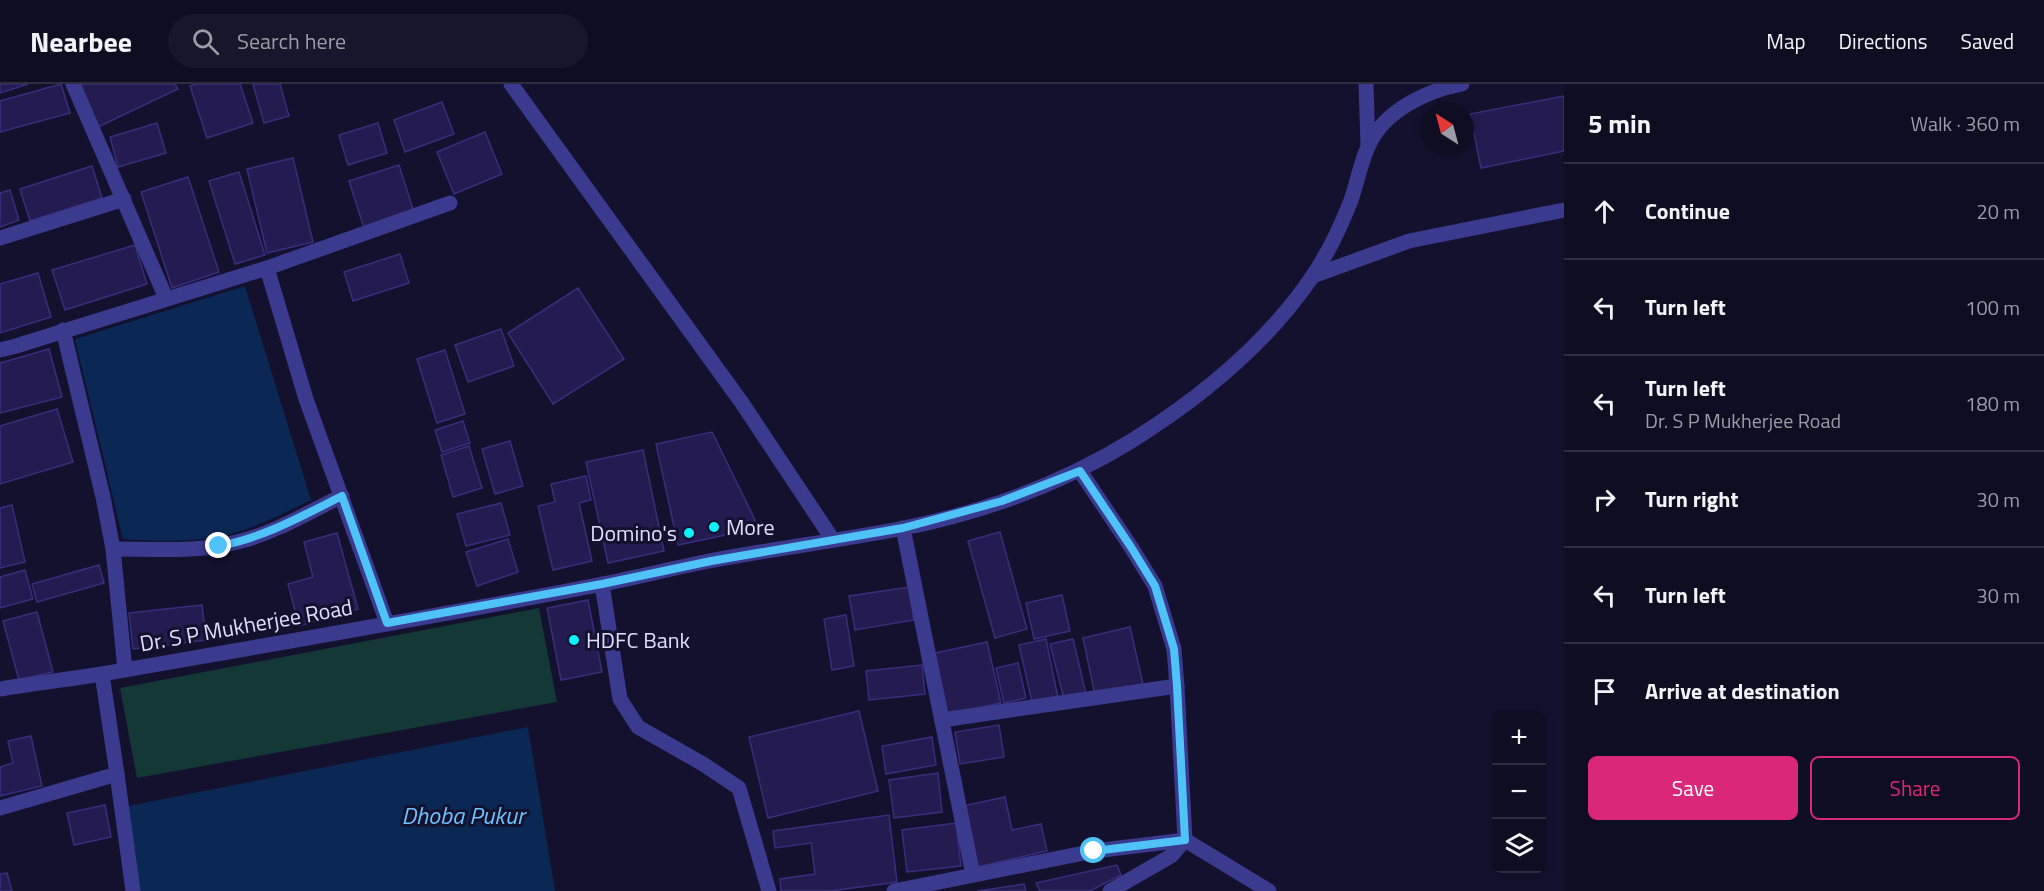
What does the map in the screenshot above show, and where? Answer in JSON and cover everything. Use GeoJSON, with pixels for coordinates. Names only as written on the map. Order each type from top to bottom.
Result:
{"type":"FeatureCollection","features":[{"type":"Feature","properties":{"kind":"street"},"geometry":{"type":"LineString","coordinates":[[73,84],[166,298]]}},
{"type":"Feature","properties":{"kind":"street"},"geometry":{"type":"LineString","coordinates":[[511,84],[742,403],[832,540]]}},
{"type":"Feature","properties":{"kind":"street"},"geometry":{"type":"LineString","coordinates":[[1366,84],[1368,146]]}},
{"type":"Feature","properties":{"kind":"street"},"geometry":{"type":"LineString","coordinates":[[1368,146],[1384,123],[1410,103],[1443,88],[1462,84]]}},
{"type":"Feature","properties":{"kind":"street","name":"Dr. S P Mukherjee Road"},"geometry":{"type":"LineString","coordinates":[[0,689],[125,670],[602,584],[711,561],[903,528],[1002,501],[1080,471],[1135,438],[1192,399],[1280,318],[1313,276],[1334,238],[1349,205],[1368,146]]}},
{"type":"Feature","properties":{"kind":"street"},"geometry":{"type":"LineString","coordinates":[[0,238],[124,199]]}},
{"type":"Feature","properties":{"kind":"street"},"geometry":{"type":"LineString","coordinates":[[0,350],[267,268],[450,203]]}},
{"type":"Feature","properties":{"kind":"street"},"geometry":{"type":"LineString","coordinates":[[1313,276],[1409,241],[1564,210]]}},
{"type":"Feature","properties":{"kind":"street"},"geometry":{"type":"LineString","coordinates":[[267,268],[306,399],[387,623]]}},
{"type":"Feature","properties":{"kind":"street"},"geometry":{"type":"LineString","coordinates":[[63,330],[103,497],[113,549],[125,670]]}},
{"type":"Feature","properties":{"kind":"street"},"geometry":{"type":"LineString","coordinates":[[1080,471],[1155,586],[1174,649],[1177,686],[1185,840],[1171,856],[1110,891]]}},
{"type":"Feature","properties":{"kind":"street"},"geometry":{"type":"LineString","coordinates":[[113,549],[183,549],[219,546],[242,541],[288,523],[342,496]]}},
{"type":"Feature","properties":{"kind":"street"},"geometry":{"type":"LineString","coordinates":[[903,528],[973,875]]}},
{"type":"Feature","properties":{"kind":"street"},"geometry":{"type":"LineString","coordinates":[[602,584],[620,699],[638,727],[703,764],[739,788],[769,891]]}},
{"type":"Feature","properties":{"kind":"street"},"geometry":{"type":"LineString","coordinates":[[102,674],[133,891]]}},
{"type":"Feature","properties":{"kind":"street"},"geometry":{"type":"LineString","coordinates":[[942,720],[1177,686]]}},
{"type":"Feature","properties":{"kind":"street"},"geometry":{"type":"LineString","coordinates":[[0,808],[117,774]]}},
{"type":"Feature","properties":{"kind":"street"},"geometry":{"type":"LineString","coordinates":[[894,891],[1094,851],[1185,840],[1269,891]]}},
{"type":"Feature","properties":{"kind":"green space"},"geometry":{"type":"Polygon","coordinates":[[[539,608],[557,702],[137,778],[120,688],[539,608]]]}},
{"type":"Feature","properties":{"kind":"water"},"geometry":{"type":"Polygon","coordinates":[[[245,286],[311,500],[232,534],[170,541],[123,539],[75,339],[245,286]]]}},
{"type":"Feature","properties":{"kind":"water","name":"Dhoba Pukur"},"geometry":{"type":"Polygon","coordinates":[[[528,727],[555,891],[139,891],[128,806],[528,727]]]}},
{"type":"Feature","properties":{"kind":"building"},"geometry":{"type":"Polygon","coordinates":[[[0,84],[28,84],[0,93],[0,84]]]}},
{"type":"Feature","properties":{"kind":"building"},"geometry":{"type":"Polygon","coordinates":[[[61,84],[70,113],[0,132],[0,101],[61,84]]]}},
{"type":"Feature","properties":{"kind":"building"},"geometry":{"type":"Polygon","coordinates":[[[77,84],[175,84],[178,89],[98,127],[77,84]]]}},
{"type":"Feature","properties":{"kind":"building"},"geometry":{"type":"Polygon","coordinates":[[[240,84],[253,123],[207,138],[190,86],[240,84]]]}},
{"type":"Feature","properties":{"kind":"building"},"geometry":{"type":"Polygon","coordinates":[[[253,84],[280,84],[289,116],[264,123],[253,84]]]}},
{"type":"Feature","properties":{"kind":"building"},"geometry":{"type":"Polygon","coordinates":[[[1564,96],[1564,151],[1481,168],[1474,134],[1474,113],[1564,96]]]}},
{"type":"Feature","properties":{"kind":"building"},"geometry":{"type":"Polygon","coordinates":[[[442,102],[454,134],[405,152],[394,120],[442,102]]]}},
{"type":"Feature","properties":{"kind":"building"},"geometry":{"type":"Polygon","coordinates":[[[157,123],[166,153],[118,167],[110,137],[157,123]]]}},
{"type":"Feature","properties":{"kind":"building"},"geometry":{"type":"Polygon","coordinates":[[[378,123],[387,153],[348,165],[339,135],[378,123]]]}},
{"type":"Feature","properties":{"kind":"building"},"geometry":{"type":"Polygon","coordinates":[[[485,132],[502,174],[454,194],[437,152],[485,132]]]}},
{"type":"Feature","properties":{"kind":"building"},"geometry":{"type":"Polygon","coordinates":[[[293,158],[313,242],[267,253],[247,169],[293,158]]]}},
{"type":"Feature","properties":{"kind":"building"},"geometry":{"type":"Polygon","coordinates":[[[399,165],[414,212],[364,228],[349,181],[399,165]]]}},
{"type":"Feature","properties":{"kind":"building"},"geometry":{"type":"Polygon","coordinates":[[[92,166],[102,198],[30,221],[20,189],[92,166]]]}},
{"type":"Feature","properties":{"kind":"building"},"geometry":{"type":"Polygon","coordinates":[[[239,172],[265,255],[235,264],[209,181],[239,172]]]}},
{"type":"Feature","properties":{"kind":"building"},"geometry":{"type":"Polygon","coordinates":[[[188,177],[219,272],[172,288],[141,192],[188,177]]]}},
{"type":"Feature","properties":{"kind":"building"},"geometry":{"type":"Polygon","coordinates":[[[10,190],[19,220],[0,227],[0,193],[10,190]]]}},
{"type":"Feature","properties":{"kind":"building"},"geometry":{"type":"Polygon","coordinates":[[[135,245],[147,284],[65,310],[52,270],[135,245]]]}},
{"type":"Feature","properties":{"kind":"building"},"geometry":{"type":"Polygon","coordinates":[[[400,254],[409,283],[353,301],[344,272],[400,254]]]}},
{"type":"Feature","properties":{"kind":"building"},"geometry":{"type":"Polygon","coordinates":[[[38,273],[51,317],[0,333],[0,284],[38,273]]]}},
{"type":"Feature","properties":{"kind":"building"},"geometry":{"type":"Polygon","coordinates":[[[578,288],[624,359],[553,404],[508,333],[578,288]]]}},
{"type":"Feature","properties":{"kind":"building"},"geometry":{"type":"Polygon","coordinates":[[[501,329],[514,366],[468,382],[455,345],[501,329]]]}},
{"type":"Feature","properties":{"kind":"building"},"geometry":{"type":"Polygon","coordinates":[[[49,349],[62,397],[0,413],[0,363],[49,349]]]}},
{"type":"Feature","properties":{"kind":"building"},"geometry":{"type":"Polygon","coordinates":[[[445,350],[465,414],[437,423],[417,359],[445,350]]]}},
{"type":"Feature","properties":{"kind":"building"},"geometry":{"type":"Polygon","coordinates":[[[57,409],[73,462],[0,484],[0,426],[57,409]]]}},
{"type":"Feature","properties":{"kind":"building"},"geometry":{"type":"Polygon","coordinates":[[[463,421],[470,443],[442,452],[435,430],[463,421]]]}},
{"type":"Feature","properties":{"kind":"building"},"geometry":{"type":"Polygon","coordinates":[[[712,432],[759,528],[678,545],[656,444],[712,432]]]}},
{"type":"Feature","properties":{"kind":"building"},"geometry":{"type":"Polygon","coordinates":[[[510,441],[523,486],[495,494],[482,449],[510,441]]]}},
{"type":"Feature","properties":{"kind":"building"},"geometry":{"type":"Polygon","coordinates":[[[469,446],[482,488],[453,497],[441,455],[469,446]]]}},
{"type":"Feature","properties":{"kind":"building"},"geometry":{"type":"Polygon","coordinates":[[[643,450],[664,551],[608,563],[586,462],[643,450]]]}},
{"type":"Feature","properties":{"kind":"building"},"geometry":{"type":"Polygon","coordinates":[[[586,476],[591,500],[579,503],[592,561],[553,570],[538,506],[555,502],[551,484],[586,476]]]}},
{"type":"Feature","properties":{"kind":"building"},"geometry":{"type":"Polygon","coordinates":[[[501,503],[510,535],[466,546],[457,514],[501,503]]]}},
{"type":"Feature","properties":{"kind":"building"},"geometry":{"type":"Polygon","coordinates":[[[12,505],[25,562],[0,568],[0,508],[12,505]]]}},
{"type":"Feature","properties":{"kind":"building"},"geometry":{"type":"Polygon","coordinates":[[[1000,532],[1027,629],[995,638],[968,541],[1000,532]]]}},
{"type":"Feature","properties":{"kind":"building"},"geometry":{"type":"Polygon","coordinates":[[[337,533],[358,609],[299,626],[288,584],[313,577],[304,542],[337,533]]]}},
{"type":"Feature","properties":{"kind":"building"},"geometry":{"type":"Polygon","coordinates":[[[508,539],[518,572],[477,586],[466,552],[508,539]]]}},
{"type":"Feature","properties":{"kind":"building"},"geometry":{"type":"Polygon","coordinates":[[[99,565],[104,583],[37,602],[32,584],[99,565]]]}},
{"type":"Feature","properties":{"kind":"building"},"geometry":{"type":"Polygon","coordinates":[[[25,570],[33,599],[0,608],[0,577],[25,570]]]}},
{"type":"Feature","properties":{"kind":"building"},"geometry":{"type":"Polygon","coordinates":[[[909,587],[914,620],[855,630],[849,596],[909,587]]]}},
{"type":"Feature","properties":{"kind":"building"},"geometry":{"type":"Polygon","coordinates":[[[1062,595],[1070,631],[1034,639],[1026,603],[1062,595]]]}},
{"type":"Feature","properties":{"kind":"building","name":"HDFC Bank"},"geometry":{"type":"Polygon","coordinates":[[[588,600],[602,672],[561,680],[547,608],[588,600]]]}},
{"type":"Feature","properties":{"kind":"building"},"geometry":{"type":"Polygon","coordinates":[[[202,605],[206,640],[133,649],[129,613],[202,605]]]}},
{"type":"Feature","properties":{"kind":"building"},"geometry":{"type":"Polygon","coordinates":[[[37,612],[53,672],[19,680],[3,621],[37,612]]]}},
{"type":"Feature","properties":{"kind":"building"},"geometry":{"type":"Polygon","coordinates":[[[846,615],[854,666],[832,670],[824,619],[846,615]]]}},
{"type":"Feature","properties":{"kind":"building"},"geometry":{"type":"Polygon","coordinates":[[[1130,627],[1143,684],[1095,695],[1083,638],[1130,627]]]}},
{"type":"Feature","properties":{"kind":"building"},"geometry":{"type":"Polygon","coordinates":[[[1046,639],[1058,698],[1032,702],[1019,645],[1046,639]]]}},
{"type":"Feature","properties":{"kind":"building"},"geometry":{"type":"Polygon","coordinates":[[[1073,639],[1086,694],[1064,699],[1050,644],[1073,639]]]}},
{"type":"Feature","properties":{"kind":"building"},"geometry":{"type":"Polygon","coordinates":[[[987,642],[1001,703],[948,714],[935,653],[987,642]]]}},
{"type":"Feature","properties":{"kind":"building"},"geometry":{"type":"Polygon","coordinates":[[[1018,663],[1026,698],[1004,703],[996,668],[1018,663]]]}},
{"type":"Feature","properties":{"kind":"building"},"geometry":{"type":"Polygon","coordinates":[[[922,665],[925,694],[869,700],[866,671],[922,665]]]}},
{"type":"Feature","properties":{"kind":"building"},"geometry":{"type":"Polygon","coordinates":[[[859,711],[878,791],[768,818],[749,737],[859,711]]]}},
{"type":"Feature","properties":{"kind":"building"},"geometry":{"type":"Polygon","coordinates":[[[999,725],[1004,757],[960,764],[955,732],[999,725]]]}},
{"type":"Feature","properties":{"kind":"building"},"geometry":{"type":"Polygon","coordinates":[[[31,736],[42,786],[0,796],[0,767],[13,763],[8,741],[31,736]]]}},
{"type":"Feature","properties":{"kind":"building"},"geometry":{"type":"Polygon","coordinates":[[[932,737],[936,765],[886,774],[882,746],[932,737]]]}},
{"type":"Feature","properties":{"kind":"building"},"geometry":{"type":"Polygon","coordinates":[[[938,773],[942,812],[894,818],[889,780],[938,773]]]}},
{"type":"Feature","properties":{"kind":"building"},"geometry":{"type":"Polygon","coordinates":[[[1005,797],[1012,830],[1041,824],[1047,851],[977,867],[963,806],[1005,797]]]}},
{"type":"Feature","properties":{"kind":"building"},"geometry":{"type":"Polygon","coordinates":[[[105,805],[111,837],[74,845],[67,813],[105,805]]]}},
{"type":"Feature","properties":{"kind":"building"},"geometry":{"type":"Polygon","coordinates":[[[889,815],[897,882],[830,891],[781,891],[780,879],[815,874],[811,843],[775,848],[773,831],[889,815]]]}},
{"type":"Feature","properties":{"kind":"building"},"geometry":{"type":"Polygon","coordinates":[[[956,823],[961,866],[907,872],[902,830],[956,823]]]}},
{"type":"Feature","properties":{"kind":"building"},"geometry":{"type":"Polygon","coordinates":[[[1117,865],[1121,875],[1090,891],[1040,891],[1036,883],[1117,865]]]}},
{"type":"Feature","properties":{"kind":"building"},"geometry":{"type":"Polygon","coordinates":[[[7,873],[12,891],[0,891],[0,874],[7,873]]]}},
{"type":"Feature","properties":{"kind":"building"},"geometry":{"type":"Polygon","coordinates":[[[1024,884],[1026,891],[977,891],[1024,884]]]}},
{"type":"Feature","properties":{"kind":"place","name":"More"},"geometry":{"type":"Point","coordinates":[714,527]}},
{"type":"Feature","properties":{"kind":"place","name":"Domino's"},"geometry":{"type":"Point","coordinates":[689,533]}},
{"type":"Feature","properties":{"kind":"place","name":"HDFC Bank"},"geometry":{"type":"Point","coordinates":[574,640]}},
{"type":"Feature","properties":{"kind":"route"},"geometry":{"type":"LineString","coordinates":[[219,546],[242,541],[288,523],[342,496],[387,623],[602,584],[711,561],[903,528],[1002,501],[1080,471],[1155,586],[1174,649],[1185,840],[1094,851]]}}]}
